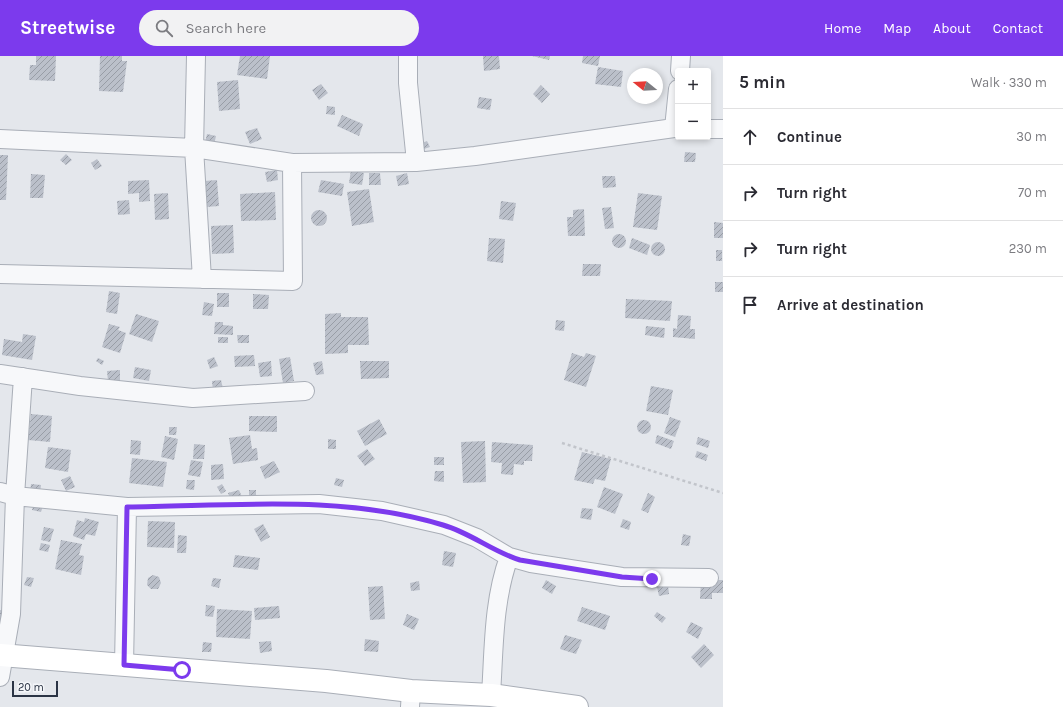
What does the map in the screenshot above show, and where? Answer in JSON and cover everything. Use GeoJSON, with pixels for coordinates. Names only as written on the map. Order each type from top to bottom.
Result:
{"type":"FeatureCollection","features":[{"type":"Feature","properties":{"kind":"street"},"geometry":{"type":"LineString","coordinates":[[196,56],[194,148],[202,279]]}},
{"type":"Feature","properties":{"kind":"street"},"geometry":{"type":"LineString","coordinates":[[408,56],[408,83],[416,162]]}},
{"type":"Feature","properties":{"kind":"street"},"geometry":{"type":"LineString","coordinates":[[680,68],[681,56]]}},
{"type":"Feature","properties":{"kind":"street"},"geometry":{"type":"LineString","coordinates":[[0,139],[194,148],[292,163],[416,162],[475,156],[675,128]]}},
{"type":"Feature","properties":{"kind":"street"},"geometry":{"type":"LineString","coordinates":[[711,129],[723,130]]}},
{"type":"Feature","properties":{"kind":"street"},"geometry":{"type":"LineString","coordinates":[[0,274],[293,281],[292,163]]}},
{"type":"Feature","properties":{"kind":"street"},"geometry":{"type":"LineString","coordinates":[[0,374],[80,386],[193,398],[305,391]]}},
{"type":"Feature","properties":{"kind":"street"},"geometry":{"type":"LineString","coordinates":[[23,377],[7,494],[11,614],[1,663],[124,665],[326,681],[411,699],[491,695],[577,707]]}},
{"type":"Feature","properties":{"kind":"street"},"geometry":{"type":"LineString","coordinates":[[7,494],[127,507],[319,504],[382,511],[444,525],[477,538],[509,557],[531,563],[622,577],[709,578]]}},
{"type":"Feature","properties":{"kind":"street"},"geometry":{"type":"LineString","coordinates":[[124,665],[127,507]]}},
{"type":"Feature","properties":{"kind":"street"},"geometry":{"type":"LineString","coordinates":[[491,695],[497,602],[502,578],[509,557]]}},
{"type":"Feature","properties":{"kind":"path"},"geometry":{"type":"LineString","coordinates":[[562,443],[723,493]]}},
{"type":"Feature","properties":{"kind":"building"},"geometry":{"type":"Polygon","coordinates":[[[36,56],[56,56],[55,81],[29,80],[30,65],[36,65],[36,56]]]}},
{"type":"Feature","properties":{"kind":"building"},"geometry":{"type":"Polygon","coordinates":[[[100,56],[122,56],[122,61],[127,61],[123,92],[99,91],[100,56]]]}},
{"type":"Feature","properties":{"kind":"building"},"geometry":{"type":"Polygon","coordinates":[[[240,56],[270,56],[267,79],[237,75],[240,56]]]}},
{"type":"Feature","properties":{"kind":"building"},"geometry":{"type":"Polygon","coordinates":[[[483,56],[499,56],[500,69],[484,71],[483,56]]]}},
{"type":"Feature","properties":{"kind":"building"},"geometry":{"type":"Polygon","coordinates":[[[532,56],[550,56],[549,60],[532,56]]]}},
{"type":"Feature","properties":{"kind":"building"},"geometry":{"type":"Polygon","coordinates":[[[583,56],[600,56],[598,66],[582,63],[583,56]]]}},
{"type":"Feature","properties":{"kind":"building"},"geometry":{"type":"Polygon","coordinates":[[[598,67],[623,71],[621,87],[595,84],[598,67]]]}},
{"type":"Feature","properties":{"kind":"building"},"geometry":{"type":"Polygon","coordinates":[[[238,80],[240,109],[219,111],[217,82],[238,80]]]}},
{"type":"Feature","properties":{"kind":"building"},"geometry":{"type":"Polygon","coordinates":[[[321,84],[328,93],[319,100],[312,90],[321,84]]]}},
{"type":"Feature","properties":{"kind":"building"},"geometry":{"type":"Polygon","coordinates":[[[541,85],[550,94],[542,103],[533,94],[541,85]]]}},
{"type":"Feature","properties":{"kind":"building"},"geometry":{"type":"Polygon","coordinates":[[[479,97],[492,99],[490,110],[477,108],[479,97]]]}},
{"type":"Feature","properties":{"kind":"building"},"geometry":{"type":"Polygon","coordinates":[[[327,106],[335,107],[335,115],[326,114],[327,106]]]}},
{"type":"Feature","properties":{"kind":"building"},"geometry":{"type":"Polygon","coordinates":[[[342,115],[363,124],[359,136],[337,126],[342,115]]]}},
{"type":"Feature","properties":{"kind":"building"},"geometry":{"type":"Polygon","coordinates":[[[257,128],[262,139],[250,144],[245,132],[257,128]]]}},
{"type":"Feature","properties":{"kind":"building"},"geometry":{"type":"Polygon","coordinates":[[[207,134],[216,136],[214,145],[205,143],[207,134]]]}},
{"type":"Feature","properties":{"kind":"building"},"geometry":{"type":"Polygon","coordinates":[[[427,141],[430,147],[424,149],[422,143],[427,141]]]}},
{"type":"Feature","properties":{"kind":"building"},"geometry":{"type":"Polygon","coordinates":[[[685,152],[696,153],[695,162],[684,162],[685,152]]]}},
{"type":"Feature","properties":{"kind":"building"},"geometry":{"type":"Polygon","coordinates":[[[66,154],[72,160],[66,165],[60,160],[66,154]]]}},
{"type":"Feature","properties":{"kind":"building"},"geometry":{"type":"Polygon","coordinates":[[[0,155],[8,155],[6,200],[0,200],[0,155]]]}},
{"type":"Feature","properties":{"kind":"building"},"geometry":{"type":"Polygon","coordinates":[[[97,159],[102,166],[95,170],[91,163],[97,159]]]}},
{"type":"Feature","properties":{"kind":"building"},"geometry":{"type":"Polygon","coordinates":[[[277,170],[278,180],[267,182],[265,172],[277,170]]]}},
{"type":"Feature","properties":{"kind":"building"},"geometry":{"type":"Polygon","coordinates":[[[351,170],[364,173],[362,185],[349,183],[351,170]]]}},
{"type":"Feature","properties":{"kind":"building"},"geometry":{"type":"Polygon","coordinates":[[[369,173],[380,173],[381,185],[369,185],[369,173]]]}},
{"type":"Feature","properties":{"kind":"building"},"geometry":{"type":"Polygon","coordinates":[[[407,173],[409,184],[398,186],[396,176],[407,173]]]}},
{"type":"Feature","properties":{"kind":"building"},"geometry":{"type":"Polygon","coordinates":[[[31,174],[45,175],[43,198],[30,198],[31,174]]]}},
{"type":"Feature","properties":{"kind":"building"},"geometry":{"type":"Polygon","coordinates":[[[602,176],[615,176],[616,187],[603,188],[602,176]]]}},
{"type":"Feature","properties":{"kind":"building"},"geometry":{"type":"Polygon","coordinates":[[[149,180],[150,201],[139,202],[139,193],[128,194],[128,181],[149,180]]]}},
{"type":"Feature","properties":{"kind":"building"},"geometry":{"type":"Polygon","coordinates":[[[217,180],[219,206],[206,207],[204,181],[217,180]]]}},
{"type":"Feature","properties":{"kind":"building"},"geometry":{"type":"Polygon","coordinates":[[[321,180],[344,184],[342,196],[318,192],[321,180]]]}},
{"type":"Feature","properties":{"kind":"building"},"geometry":{"type":"Polygon","coordinates":[[[369,189],[374,222],[352,226],[347,192],[369,189]]]}},
{"type":"Feature","properties":{"kind":"building"},"geometry":{"type":"Polygon","coordinates":[[[275,192],[276,220],[241,221],[240,194],[275,192]]]}},
{"type":"Feature","properties":{"kind":"building"},"geometry":{"type":"Polygon","coordinates":[[[168,193],[169,219],[155,220],[154,194],[168,193]]]}},
{"type":"Feature","properties":{"kind":"building"},"geometry":{"type":"Polygon","coordinates":[[[638,193],[662,196],[657,230],[633,227],[638,193]]]}},
{"type":"Feature","properties":{"kind":"building"},"geometry":{"type":"Polygon","coordinates":[[[129,200],[130,214],[118,215],[117,201],[129,200]]]}},
{"type":"Feature","properties":{"kind":"building"},"geometry":{"type":"Polygon","coordinates":[[[501,201],[516,203],[513,221],[499,219],[501,201]]]}},
{"type":"Feature","properties":{"kind":"building"},"geometry":{"type":"Polygon","coordinates":[[[611,207],[614,228],[605,229],[602,208],[611,207]]]}},
{"type":"Feature","properties":{"kind":"building"},"geometry":{"type":"Polygon","coordinates":[[[584,209],[585,236],[568,236],[567,217],[573,217],[573,210],[584,209]]]}},
{"type":"Feature","properties":{"kind":"building"},"geometry":{"type":"Polygon","coordinates":[[[316,210],[322,210],[327,215],[325,224],[322,226],[316,226],[311,221],[311,215],[316,210]]]}},
{"type":"Feature","properties":{"kind":"building"},"geometry":{"type":"Polygon","coordinates":[[[714,222],[723,223],[723,238],[714,238],[714,222]]]}},
{"type":"Feature","properties":{"kind":"building"},"geometry":{"type":"Polygon","coordinates":[[[233,225],[234,253],[212,254],[211,226],[233,225]]]}},
{"type":"Feature","properties":{"kind":"building"},"geometry":{"type":"Polygon","coordinates":[[[619,234],[624,236],[626,241],[624,246],[619,248],[614,246],[612,241],[614,236],[619,234]]]}},
{"type":"Feature","properties":{"kind":"building"},"geometry":{"type":"Polygon","coordinates":[[[489,238],[505,239],[503,263],[487,261],[489,238]]]}},
{"type":"Feature","properties":{"kind":"building"},"geometry":{"type":"Polygon","coordinates":[[[632,238],[650,245],[647,255],[629,248],[632,238]]]}},
{"type":"Feature","properties":{"kind":"building"},"geometry":{"type":"Polygon","coordinates":[[[655,242],[661,242],[665,246],[665,252],[661,256],[655,256],[651,252],[651,246],[655,242]]]}},
{"type":"Feature","properties":{"kind":"building"},"geometry":{"type":"Polygon","coordinates":[[[716,250],[722,250],[722,261],[716,261],[716,250]]]}},
{"type":"Feature","properties":{"kind":"building"},"geometry":{"type":"Polygon","coordinates":[[[583,264],[601,264],[600,276],[582,276],[583,264]]]}},
{"type":"Feature","properties":{"kind":"building"},"geometry":{"type":"Polygon","coordinates":[[[715,282],[723,282],[723,292],[715,292],[715,282]]]}},
{"type":"Feature","properties":{"kind":"building"},"geometry":{"type":"Polygon","coordinates":[[[109,291],[120,293],[117,314],[106,312],[109,291]]]}},
{"type":"Feature","properties":{"kind":"building"},"geometry":{"type":"Polygon","coordinates":[[[217,293],[229,293],[229,307],[217,307],[217,293]]]}},
{"type":"Feature","properties":{"kind":"building"},"geometry":{"type":"Polygon","coordinates":[[[253,294],[269,295],[268,309],[253,309],[253,294]]]}},
{"type":"Feature","properties":{"kind":"building"},"geometry":{"type":"Polygon","coordinates":[[[626,299],[672,301],[670,321],[625,318],[626,299]]]}},
{"type":"Feature","properties":{"kind":"building"},"geometry":{"type":"Polygon","coordinates":[[[204,302],[214,304],[212,316],[202,315],[204,302]]]}},
{"type":"Feature","properties":{"kind":"building"},"geometry":{"type":"Polygon","coordinates":[[[341,313],[341,317],[368,317],[369,345],[348,345],[348,353],[325,354],[325,314],[341,313]]]}},
{"type":"Feature","properties":{"kind":"building"},"geometry":{"type":"Polygon","coordinates":[[[136,314],[159,321],[152,342],[129,334],[136,314]]]}},
{"type":"Feature","properties":{"kind":"building"},"geometry":{"type":"Polygon","coordinates":[[[678,315],[691,316],[690,329],[695,329],[695,339],[673,337],[673,328],[677,329],[678,315]]]}},
{"type":"Feature","properties":{"kind":"building"},"geometry":{"type":"Polygon","coordinates":[[[556,320],[565,321],[564,331],[555,330],[556,320]]]}},
{"type":"Feature","properties":{"kind":"building"},"geometry":{"type":"Polygon","coordinates":[[[215,322],[223,322],[223,325],[233,326],[233,335],[214,334],[215,322]]]}},
{"type":"Feature","properties":{"kind":"building"},"geometry":{"type":"Polygon","coordinates":[[[109,324],[120,327],[118,330],[126,333],[120,353],[102,347],[109,324]]]}},
{"type":"Feature","properties":{"kind":"building"},"geometry":{"type":"Polygon","coordinates":[[[646,326],[665,328],[664,338],[645,335],[646,326]]]}},
{"type":"Feature","properties":{"kind":"building"},"geometry":{"type":"Polygon","coordinates":[[[23,334],[36,336],[32,360],[2,355],[4,339],[22,342],[23,334]]]}},
{"type":"Feature","properties":{"kind":"building"},"geometry":{"type":"Polygon","coordinates":[[[237,335],[249,335],[249,343],[238,343],[237,335]]]}},
{"type":"Feature","properties":{"kind":"building"},"geometry":{"type":"Polygon","coordinates":[[[218,337],[228,337],[228,343],[218,343],[218,337]]]}},
{"type":"Feature","properties":{"kind":"building"},"geometry":{"type":"Polygon","coordinates":[[[572,353],[584,357],[586,353],[596,356],[586,387],[564,380],[572,353]]]}},
{"type":"Feature","properties":{"kind":"building"},"geometry":{"type":"Polygon","coordinates":[[[254,355],[255,366],[235,367],[234,356],[254,355]]]}},
{"type":"Feature","properties":{"kind":"building"},"geometry":{"type":"Polygon","coordinates":[[[214,357],[218,366],[210,369],[207,360],[214,357]]]}},
{"type":"Feature","properties":{"kind":"building"},"geometry":{"type":"Polygon","coordinates":[[[290,357],[294,381],[283,383],[279,359],[290,357]]]}},
{"type":"Feature","properties":{"kind":"building"},"geometry":{"type":"Polygon","coordinates":[[[98,358],[104,361],[102,365],[96,361],[98,358]]]}},
{"type":"Feature","properties":{"kind":"building"},"geometry":{"type":"Polygon","coordinates":[[[271,361],[272,376],[260,377],[258,363],[271,361]]]}},
{"type":"Feature","properties":{"kind":"building"},"geometry":{"type":"Polygon","coordinates":[[[322,361],[324,374],[316,375],[313,363],[322,361]]]}},
{"type":"Feature","properties":{"kind":"building"},"geometry":{"type":"Polygon","coordinates":[[[360,361],[389,361],[389,378],[361,379],[360,361]]]}},
{"type":"Feature","properties":{"kind":"building"},"geometry":{"type":"Polygon","coordinates":[[[135,367],[151,370],[149,381],[133,378],[135,367]]]}},
{"type":"Feature","properties":{"kind":"building"},"geometry":{"type":"Polygon","coordinates":[[[120,370],[120,381],[108,381],[107,371],[120,370]]]}},
{"type":"Feature","properties":{"kind":"building"},"geometry":{"type":"Polygon","coordinates":[[[221,380],[223,389],[213,391],[212,381],[221,380]]]}},
{"type":"Feature","properties":{"kind":"building"},"geometry":{"type":"Polygon","coordinates":[[[651,386],[673,390],[668,415],[646,411],[651,386]]]}},
{"type":"Feature","properties":{"kind":"building"},"geometry":{"type":"Polygon","coordinates":[[[31,414],[52,416],[50,442],[28,440],[31,414]]]}},
{"type":"Feature","properties":{"kind":"building"},"geometry":{"type":"Polygon","coordinates":[[[249,416],[277,416],[277,432],[249,431],[249,416]]]}},
{"type":"Feature","properties":{"kind":"building"},"geometry":{"type":"Polygon","coordinates":[[[670,417],[681,421],[675,437],[664,433],[670,417]]]}},
{"type":"Feature","properties":{"kind":"building"},"geometry":{"type":"Polygon","coordinates":[[[379,419],[387,434],[365,446],[357,431],[379,419]]]}},
{"type":"Feature","properties":{"kind":"building"},"geometry":{"type":"Polygon","coordinates":[[[641,420],[647,420],[651,424],[651,430],[647,434],[641,434],[637,430],[637,424],[641,420]]]}},
{"type":"Feature","properties":{"kind":"building"},"geometry":{"type":"Polygon","coordinates":[[[169,427],[177,427],[176,435],[169,435],[169,427]]]}},
{"type":"Feature","properties":{"kind":"building"},"geometry":{"type":"Polygon","coordinates":[[[250,435],[252,449],[257,448],[258,460],[233,464],[229,438],[250,435]]]}},
{"type":"Feature","properties":{"kind":"building"},"geometry":{"type":"Polygon","coordinates":[[[657,435],[674,441],[671,449],[655,443],[657,435]]]}},
{"type":"Feature","properties":{"kind":"building"},"geometry":{"type":"Polygon","coordinates":[[[165,436],[178,439],[174,460],[161,457],[165,436]]]}},
{"type":"Feature","properties":{"kind":"building"},"geometry":{"type":"Polygon","coordinates":[[[698,437],[710,441],[708,448],[696,444],[698,437]]]}},
{"type":"Feature","properties":{"kind":"building"},"geometry":{"type":"Polygon","coordinates":[[[328,439],[336,440],[336,449],[328,449],[328,439]]]}},
{"type":"Feature","properties":{"kind":"building"},"geometry":{"type":"Polygon","coordinates":[[[131,440],[141,441],[140,455],[130,454],[131,440]]]}},
{"type":"Feature","properties":{"kind":"building"},"geometry":{"type":"Polygon","coordinates":[[[485,441],[486,482],[463,483],[461,442],[485,441]]]}},
{"type":"Feature","properties":{"kind":"building"},"geometry":{"type":"Polygon","coordinates":[[[492,442],[533,445],[532,461],[524,461],[524,465],[514,464],[513,475],[501,474],[502,463],[491,462],[492,442]]]}},
{"type":"Feature","properties":{"kind":"building"},"geometry":{"type":"Polygon","coordinates":[[[194,444],[205,445],[204,459],[193,459],[194,444]]]}},
{"type":"Feature","properties":{"kind":"building"},"geometry":{"type":"Polygon","coordinates":[[[48,447],[71,450],[68,472],[45,468],[48,447]]]}},
{"type":"Feature","properties":{"kind":"building"},"geometry":{"type":"Polygon","coordinates":[[[367,449],[375,459],[365,466],[357,456],[367,449]]]}},
{"type":"Feature","properties":{"kind":"building"},"geometry":{"type":"Polygon","coordinates":[[[697,451],[708,455],[706,461],[695,457],[697,451]]]}},
{"type":"Feature","properties":{"kind":"building"},"geometry":{"type":"Polygon","coordinates":[[[582,452],[611,459],[605,481],[595,479],[593,484],[574,480],[582,452]]]}},
{"type":"Feature","properties":{"kind":"building"},"geometry":{"type":"Polygon","coordinates":[[[434,457],[444,457],[444,465],[434,465],[434,457]]]}},
{"type":"Feature","properties":{"kind":"building"},"geometry":{"type":"Polygon","coordinates":[[[132,458],[167,462],[163,487],[129,483],[132,458]]]}},
{"type":"Feature","properties":{"kind":"building"},"geometry":{"type":"Polygon","coordinates":[[[191,460],[203,462],[200,477],[188,475],[191,460]]]}},
{"type":"Feature","properties":{"kind":"building"},"geometry":{"type":"Polygon","coordinates":[[[274,461],[280,472],[265,479],[260,467],[274,461]]]}},
{"type":"Feature","properties":{"kind":"building"},"geometry":{"type":"Polygon","coordinates":[[[223,464],[224,479],[211,480],[211,465],[223,464]]]}},
{"type":"Feature","properties":{"kind":"building"},"geometry":{"type":"Polygon","coordinates":[[[435,471],[444,471],[444,482],[434,481],[435,471]]]}},
{"type":"Feature","properties":{"kind":"building"},"geometry":{"type":"Polygon","coordinates":[[[70,476],[75,487],[66,491],[61,480],[70,476]]]}},
{"type":"Feature","properties":{"kind":"building"},"geometry":{"type":"Polygon","coordinates":[[[336,478],[344,480],[342,487],[334,485],[336,478]]]}},
{"type":"Feature","properties":{"kind":"building"},"geometry":{"type":"Polygon","coordinates":[[[187,480],[195,480],[194,490],[186,489],[187,480]]]}},
{"type":"Feature","properties":{"kind":"building"},"geometry":{"type":"Polygon","coordinates":[[[31,484],[41,485],[40,493],[30,493],[31,484]]]}},
{"type":"Feature","properties":{"kind":"building"},"geometry":{"type":"Polygon","coordinates":[[[222,484],[226,491],[221,494],[217,487],[222,484]]]}},
{"type":"Feature","properties":{"kind":"building"},"geometry":{"type":"Polygon","coordinates":[[[604,487],[623,494],[615,514],[597,507],[604,487]]]}},
{"type":"Feature","properties":{"kind":"building"},"geometry":{"type":"Polygon","coordinates":[[[239,490],[242,497],[231,501],[228,493],[239,490]]]}},
{"type":"Feature","properties":{"kind":"building"},"geometry":{"type":"Polygon","coordinates":[[[249,490],[256,490],[256,496],[249,496],[249,490]]]}},
{"type":"Feature","properties":{"kind":"building"},"geometry":{"type":"Polygon","coordinates":[[[648,493],[655,497],[648,513],[641,510],[648,493]]]}},
{"type":"Feature","properties":{"kind":"building"},"geometry":{"type":"Polygon","coordinates":[[[34,504],[43,506],[41,512],[32,510],[34,504]]]}},
{"type":"Feature","properties":{"kind":"building"},"geometry":{"type":"Polygon","coordinates":[[[582,508],[593,509],[591,520],[580,518],[582,508]]]}},
{"type":"Feature","properties":{"kind":"building"},"geometry":{"type":"Polygon","coordinates":[[[85,518],[99,522],[95,536],[86,534],[84,540],[73,536],[77,520],[84,522],[85,518]]]}},
{"type":"Feature","properties":{"kind":"building"},"geometry":{"type":"Polygon","coordinates":[[[623,519],[631,522],[629,530],[620,527],[623,519]]]}},
{"type":"Feature","properties":{"kind":"building"},"geometry":{"type":"Polygon","coordinates":[[[148,521],[175,522],[174,548],[147,547],[148,521]]]}},
{"type":"Feature","properties":{"kind":"building"},"geometry":{"type":"Polygon","coordinates":[[[263,524],[270,537],[261,542],[254,529],[263,524]]]}},
{"type":"Feature","properties":{"kind":"building"},"geometry":{"type":"Polygon","coordinates":[[[44,527],[54,529],[50,542],[41,540],[44,527]]]}},
{"type":"Feature","properties":{"kind":"building"},"geometry":{"type":"Polygon","coordinates":[[[683,534],[691,536],[689,546],[681,545],[683,534]]]}},
{"type":"Feature","properties":{"kind":"building"},"geometry":{"type":"Polygon","coordinates":[[[178,535],[187,536],[186,553],[177,553],[178,535]]]}},
{"type":"Feature","properties":{"kind":"building"},"geometry":{"type":"Polygon","coordinates":[[[61,540],[82,544],[79,555],[84,556],[81,575],[55,569],[61,540]]]}},
{"type":"Feature","properties":{"kind":"building"},"geometry":{"type":"Polygon","coordinates":[[[41,543],[50,545],[48,552],[39,550],[41,543]]]}},
{"type":"Feature","properties":{"kind":"building"},"geometry":{"type":"Polygon","coordinates":[[[444,551],[456,553],[453,567],[442,565],[444,551]]]}},
{"type":"Feature","properties":{"kind":"building"},"geometry":{"type":"Polygon","coordinates":[[[235,555],[260,558],[258,570],[233,567],[235,555]]]}},
{"type":"Feature","properties":{"kind":"building"},"geometry":{"type":"Polygon","coordinates":[[[153,575],[159,577],[161,583],[158,589],[151,589],[147,585],[148,578],[153,575]]]}},
{"type":"Feature","properties":{"kind":"building"},"geometry":{"type":"Polygon","coordinates":[[[27,577],[34,578],[31,587],[24,585],[27,577]]]}},
{"type":"Feature","properties":{"kind":"building"},"geometry":{"type":"Polygon","coordinates":[[[213,578],[221,579],[219,588],[211,586],[213,578]]]}},
{"type":"Feature","properties":{"kind":"building"},"geometry":{"type":"Polygon","coordinates":[[[546,580],[556,586],[552,594],[542,588],[546,580]]]}},
{"type":"Feature","properties":{"kind":"building"},"geometry":{"type":"Polygon","coordinates":[[[701,580],[723,580],[723,593],[712,593],[712,599],[700,599],[701,580]]]}},
{"type":"Feature","properties":{"kind":"building"},"geometry":{"type":"Polygon","coordinates":[[[419,581],[420,590],[411,591],[410,583],[419,581]]]}},
{"type":"Feature","properties":{"kind":"building"},"geometry":{"type":"Polygon","coordinates":[[[668,585],[669,594],[659,596],[657,587],[668,585]]]}},
{"type":"Feature","properties":{"kind":"building"},"geometry":{"type":"Polygon","coordinates":[[[383,586],[385,619],[370,620],[368,587],[383,586]]]}},
{"type":"Feature","properties":{"kind":"building"},"geometry":{"type":"Polygon","coordinates":[[[206,605],[215,606],[213,617],[205,616],[206,605]]]}},
{"type":"Feature","properties":{"kind":"building"},"geometry":{"type":"Polygon","coordinates":[[[279,606],[280,618],[255,620],[254,608],[279,606]]]}},
{"type":"Feature","properties":{"kind":"building"},"geometry":{"type":"Polygon","coordinates":[[[582,607],[610,616],[605,630],[577,621],[582,607]]]}},
{"type":"Feature","properties":{"kind":"building"},"geometry":{"type":"Polygon","coordinates":[[[217,609],[252,611],[250,639],[216,637],[217,609]]]}},
{"type":"Feature","properties":{"kind":"building"},"geometry":{"type":"Polygon","coordinates":[[[0,610],[6,611],[5,622],[0,622],[0,610]]]}},
{"type":"Feature","properties":{"kind":"building"},"geometry":{"type":"Polygon","coordinates":[[[657,612],[666,618],[662,623],[654,616],[657,612]]]}},
{"type":"Feature","properties":{"kind":"building"},"geometry":{"type":"Polygon","coordinates":[[[407,614],[419,619],[414,630],[403,625],[407,614]]]}},
{"type":"Feature","properties":{"kind":"building"},"geometry":{"type":"Polygon","coordinates":[[[691,622],[703,628],[698,639],[686,632],[691,622]]]}},
{"type":"Feature","properties":{"kind":"building"},"geometry":{"type":"Polygon","coordinates":[[[565,635],[582,640],[576,654],[560,649],[565,635]]]}},
{"type":"Feature","properties":{"kind":"building"},"geometry":{"type":"Polygon","coordinates":[[[365,639],[379,641],[378,652],[364,651],[365,639]]]}},
{"type":"Feature","properties":{"kind":"building"},"geometry":{"type":"Polygon","coordinates":[[[271,641],[272,651],[260,653],[259,642],[271,641]]]}},
{"type":"Feature","properties":{"kind":"building"},"geometry":{"type":"Polygon","coordinates":[[[203,642],[212,643],[211,652],[202,652],[203,642]]]}},
{"type":"Feature","properties":{"kind":"building"},"geometry":{"type":"Polygon","coordinates":[[[704,644],[714,655],[701,668],[691,657],[704,644]]]}},
{"type":"Feature","properties":{"kind":"route"},"geometry":{"type":"LineString","coordinates":[[182,670],[124,665],[127,507],[319,504],[382,511],[444,525],[477,538],[509,557],[531,563],[622,577],[652,579]]}}]}
